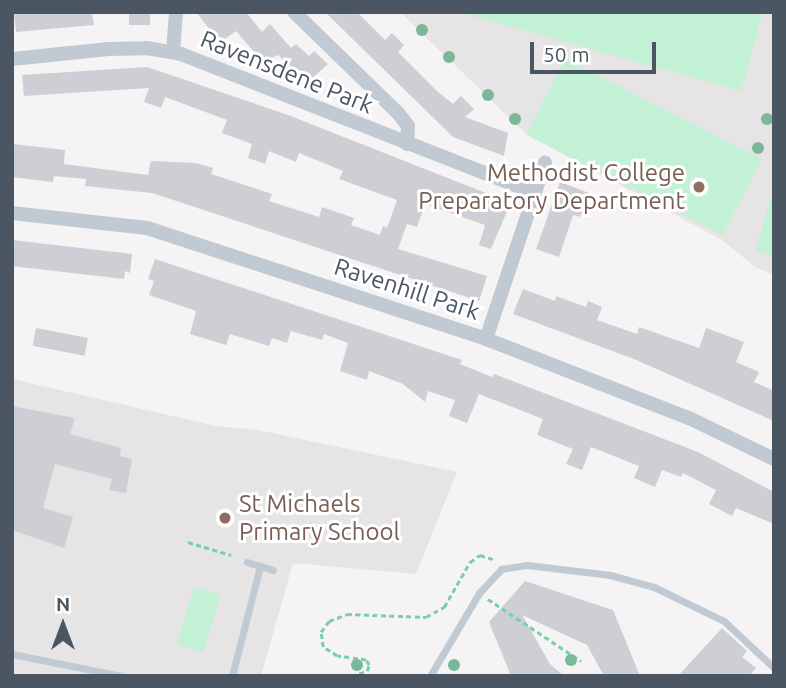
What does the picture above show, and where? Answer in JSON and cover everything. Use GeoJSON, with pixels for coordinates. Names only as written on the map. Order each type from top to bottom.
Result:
{"type":"FeatureCollection","features":[{"type":"Feature","properties":{"kind":"street"},"geometry":{"type":"LineString","coordinates":[[173,52],[176,12]]}},
{"type":"Feature","properties":{"kind":"street"},"geometry":{"type":"LineString","coordinates":[[294,12],[398,113],[408,126],[407,144]]}},
{"type":"Feature","properties":{"kind":"street","name":"Ravensdene Park"},"geometry":{"type":"LineString","coordinates":[[12,59],[108,49],[173,52],[535,193]]}},
{"type":"Feature","properties":{"kind":"street"},"geometry":{"type":"LineString","coordinates":[[485,339],[545,163]]}},
{"type":"Feature","properties":{"kind":"street","name":"Ravenhill Park"},"geometry":{"type":"LineString","coordinates":[[12,214],[147,228],[485,339],[689,418],[774,459]]}},
{"type":"Feature","properties":{"kind":"lane"},"geometry":{"type":"LineString","coordinates":[[247,562],[273,570]]}},
{"type":"Feature","properties":{"kind":"lane"},"geometry":{"type":"LineString","coordinates":[[430,676],[479,593],[501,569],[527,565],[586,571],[654,587],[724,621],[774,668]]}},
{"type":"Feature","properties":{"kind":"lane"},"geometry":{"type":"LineString","coordinates":[[232,676],[260,566]]}},
{"type":"Feature","properties":{"kind":"lane"},"geometry":{"type":"LineString","coordinates":[[12,654],[121,676]]}},
{"type":"Feature","properties":{"kind":"path"},"geometry":{"type":"LineString","coordinates":[[188,542],[231,555]]}},
{"type":"Feature","properties":{"kind":"path"},"geometry":{"type":"LineString","coordinates":[[351,676],[366,671],[369,665],[366,660],[337,656],[323,647],[321,632],[330,621],[348,614],[426,617],[444,607],[470,562],[480,555],[493,558],[501,569]]}},
{"type":"Feature","properties":{"kind":"path"},"geometry":{"type":"LineString","coordinates":[[479,593],[581,662]]}},
{"type":"Feature","properties":{"kind":"shaded area","name":"Methodist College Preparatory Department"},"geometry":{"type":"Polygon","coordinates":[[[400,12],[774,12],[774,275],[755,267],[722,240],[526,134],[400,12]]]}},
{"type":"Feature","properties":{"kind":"shaded area","name":"St Michaels Primary School"},"geometry":{"type":"Polygon","coordinates":[[[12,379],[216,426],[258,430],[457,472],[416,574],[293,563],[261,676],[12,676],[12,379]]]}},
{"type":"Feature","properties":{"kind":"green space"},"geometry":{"type":"Polygon","coordinates":[[[458,12],[763,12],[741,91],[458,12]]]}},
{"type":"Feature","properties":{"kind":"green space"},"geometry":{"type":"Polygon","coordinates":[[[565,59],[762,159],[723,235],[526,135],[565,59]]]}},
{"type":"Feature","properties":{"kind":"green space"},"geometry":{"type":"Polygon","coordinates":[[[774,189],[774,256],[755,250],[774,189]]]}},
{"type":"Feature","properties":{"kind":"green space"},"geometry":{"type":"Polygon","coordinates":[[[194,587],[221,595],[203,653],[176,644],[194,587]]]}},
{"type":"Feature","properties":{"kind":"building"},"geometry":{"type":"Polygon","coordinates":[[[14,12],[92,12],[94,25],[16,32],[14,12]]]}},
{"type":"Feature","properties":{"kind":"building"},"geometry":{"type":"Polygon","coordinates":[[[129,12],[150,12],[150,25],[129,25],[129,12]]]}},
{"type":"Feature","properties":{"kind":"building"},"geometry":{"type":"Polygon","coordinates":[[[196,12],[246,12],[262,32],[270,24],[291,48],[296,44],[309,56],[314,51],[328,64],[308,82],[278,55],[263,62],[236,31],[220,43],[196,12]]]}},
{"type":"Feature","properties":{"kind":"building"},"geometry":{"type":"Polygon","coordinates":[[[325,12],[357,12],[385,40],[392,33],[404,45],[398,52],[438,92],[453,104],[461,96],[474,109],[465,117],[508,133],[504,156],[453,137],[325,12]]]}},
{"type":"Feature","properties":{"kind":"building"},"geometry":{"type":"Polygon","coordinates":[[[147,67],[288,115],[506,201],[504,207],[508,209],[491,249],[479,245],[485,225],[425,204],[417,227],[407,224],[398,249],[487,276],[479,301],[152,193],[85,186],[86,179],[54,176],[53,182],[12,177],[13,144],[65,150],[64,164],[148,175],[151,161],[196,163],[213,168],[211,174],[272,194],[269,201],[319,217],[322,207],[354,218],[351,225],[380,235],[383,226],[387,228],[397,200],[339,179],[343,171],[299,153],[296,162],[269,151],[265,164],[248,158],[252,144],[222,133],[227,120],[165,97],[161,108],[144,102],[149,88],[24,96],[22,75],[147,67]]]}},
{"type":"Feature","properties":{"kind":"building"},"geometry":{"type":"Polygon","coordinates":[[[560,182],[589,193],[580,217],[573,215],[559,257],[536,249],[560,182]]]}},
{"type":"Feature","properties":{"kind":"building"},"geometry":{"type":"Polygon","coordinates":[[[12,240],[132,254],[130,273],[125,271],[124,279],[12,266],[12,240]]]}},
{"type":"Feature","properties":{"kind":"building"},"geometry":{"type":"Polygon","coordinates":[[[155,259],[462,360],[460,364],[492,377],[494,374],[698,452],[774,492],[774,524],[736,508],[732,516],[709,504],[716,490],[683,473],[681,477],[662,470],[655,487],[634,478],[639,466],[591,447],[582,470],[566,464],[573,449],[537,435],[543,419],[479,394],[467,423],[449,416],[455,400],[428,391],[425,402],[403,384],[369,371],[367,380],[340,371],[348,343],[324,334],[322,340],[291,331],[287,343],[272,338],[269,346],[230,334],[226,345],[190,334],[196,311],[149,295],[154,281],[148,279],[155,259]]]}},
{"type":"Feature","properties":{"kind":"building"},"geometry":{"type":"Polygon","coordinates":[[[523,289],[555,301],[556,296],[586,307],[588,301],[602,307],[597,320],[637,334],[639,327],[699,348],[706,328],[744,342],[736,362],[759,372],[754,382],[774,391],[774,421],[634,359],[513,314],[523,289]]]}},
{"type":"Feature","properties":{"kind":"building"},"geometry":{"type":"Polygon","coordinates":[[[36,328],[88,338],[85,356],[33,346],[36,328]]]}},
{"type":"Feature","properties":{"kind":"building"},"geometry":{"type":"Polygon","coordinates":[[[12,406],[75,418],[70,434],[121,448],[120,456],[132,459],[126,493],[109,490],[112,479],[55,464],[43,508],[73,517],[64,548],[12,530],[12,406]]]}},
{"type":"Feature","properties":{"kind":"building"},"geometry":{"type":"Polygon","coordinates":[[[525,581],[613,610],[640,676],[604,676],[587,645],[522,615],[550,664],[564,676],[511,676],[489,622],[525,581]]]}},
{"type":"Feature","properties":{"kind":"building"},"geometry":{"type":"Polygon","coordinates":[[[722,628],[747,651],[742,657],[756,668],[749,676],[678,676],[722,628]]]}},
{"type":"Feature","properties":{"kind":"place","name":"Methodist College Preparatory Department"},"geometry":{"type":"Point","coordinates":[699,187]}},
{"type":"Feature","properties":{"kind":"place","name":"St Michaels Primary School"},"geometry":{"type":"Point","coordinates":[225,518]}}]}
